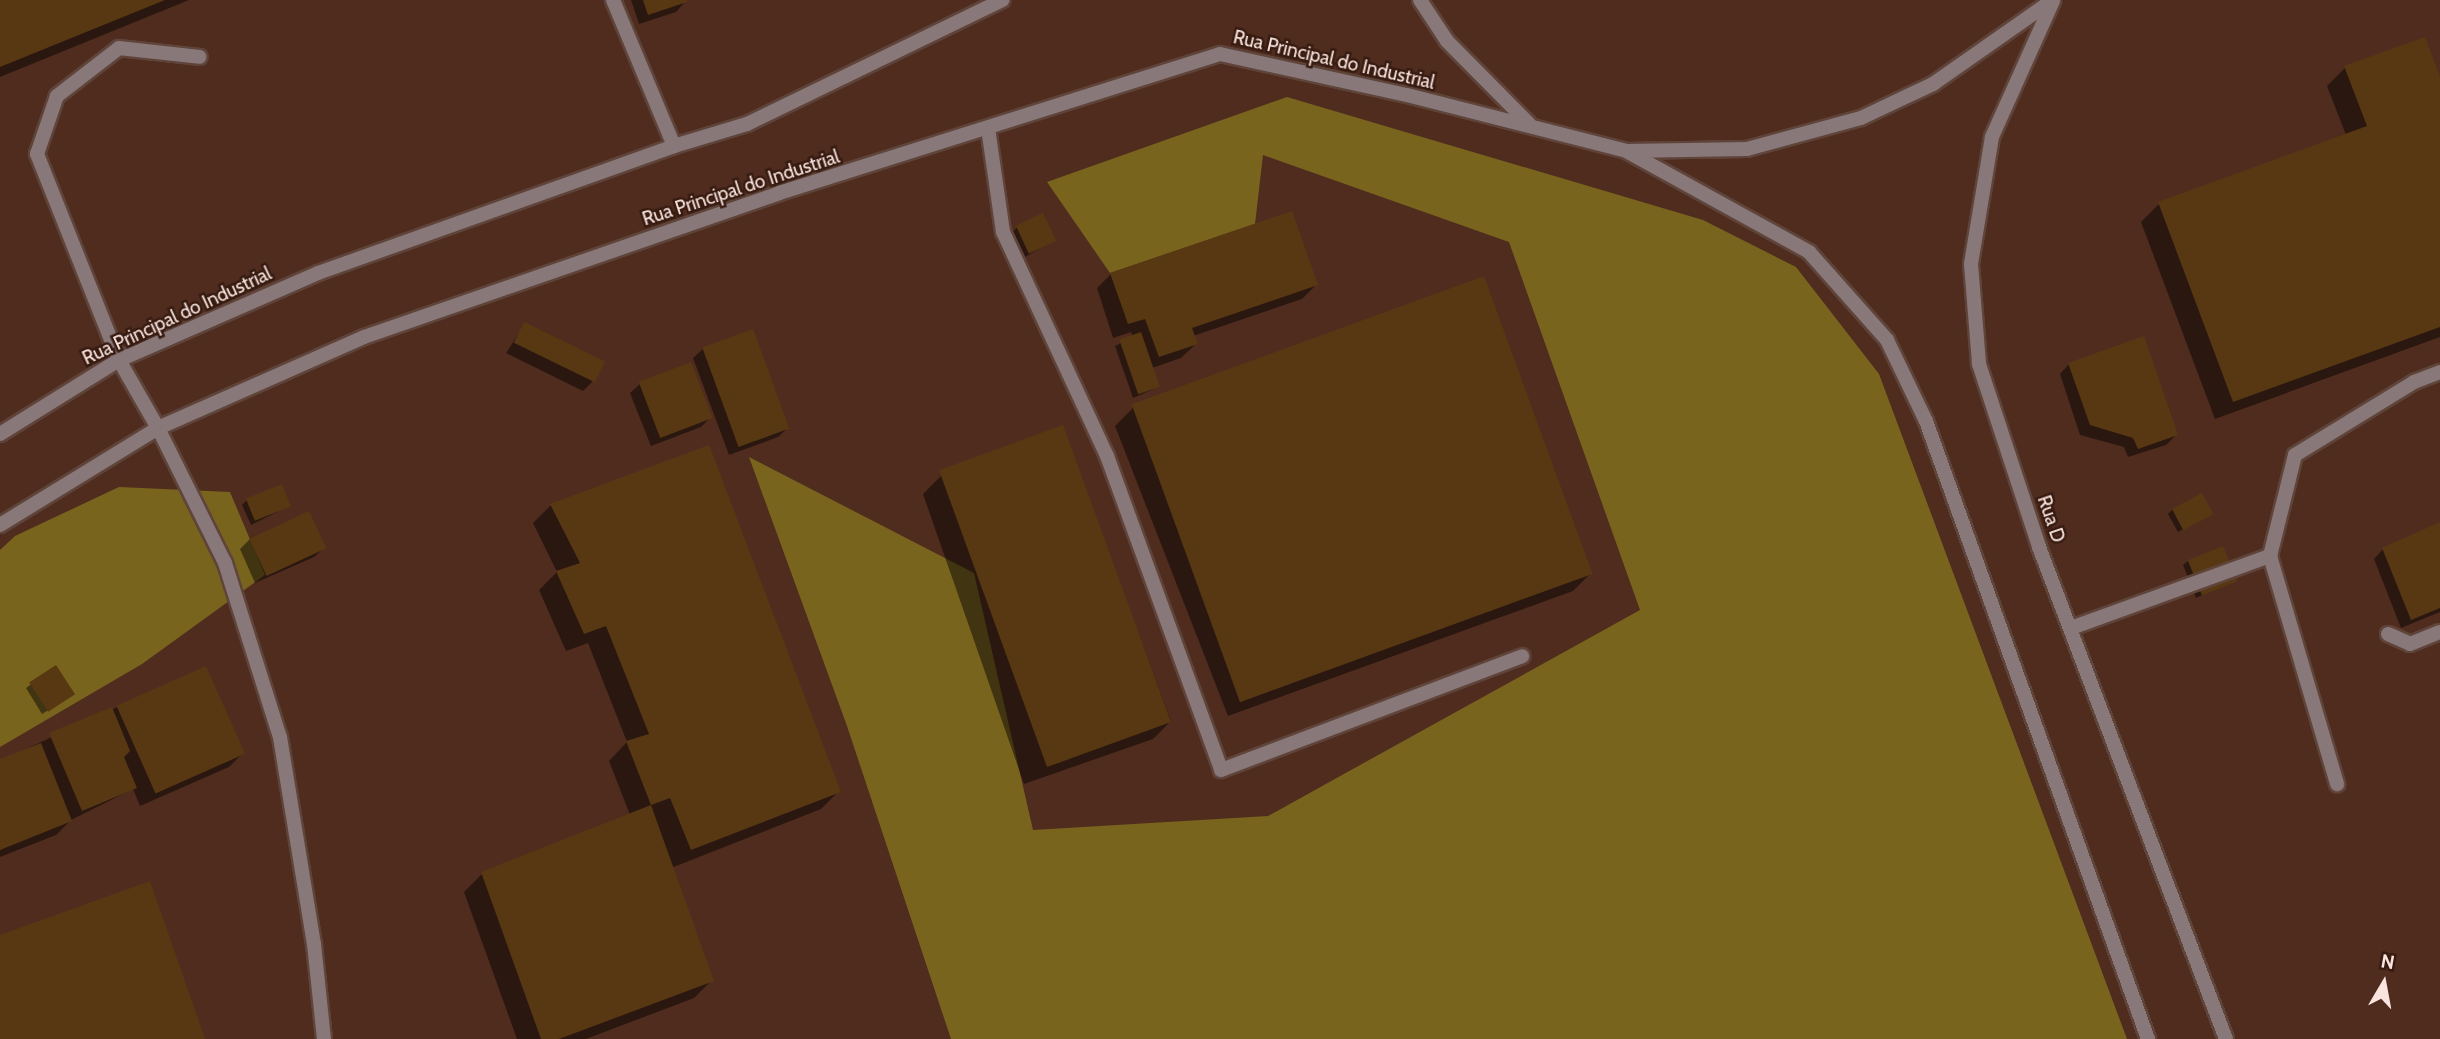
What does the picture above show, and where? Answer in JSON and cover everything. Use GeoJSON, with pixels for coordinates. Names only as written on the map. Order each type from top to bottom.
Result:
{"type":"FeatureCollection","features":[{"type":"Feature","properties":{"kind":"street"},"geometry":{"type":"LineString","coordinates":[[613,0],[674,146]]}},
{"type":"Feature","properties":{"kind":"street","name":"Rua Principal do Industrial"},"geometry":{"type":"LineString","coordinates":[[0,434],[119,360],[318,273],[674,146],[747,124],[1002,0]]}},
{"type":"Feature","properties":{"kind":"street"},"geometry":{"type":"LineString","coordinates":[[1420,0],[1447,41],[1530,125]]}},
{"type":"Feature","properties":{"kind":"street"},"geometry":{"type":"LineString","coordinates":[[1627,151],[1747,149],[1861,118],[1933,84],[2053,0]]}},
{"type":"Feature","properties":{"kind":"street","name":"Rua D"},"geometry":{"type":"LineString","coordinates":[[2053,0],[1992,137],[1971,264],[1979,365],[2071,628],[2226,1039]]}},
{"type":"Feature","properties":{"kind":"street"},"geometry":{"type":"LineString","coordinates":[[200,57],[119,48],[57,96],[37,154],[119,360],[158,428],[225,563],[280,737],[314,944],[324,1039]]}},
{"type":"Feature","properties":{"kind":"street","name":"Rua Principal do Industrial"},"geometry":{"type":"LineString","coordinates":[[0,525],[158,428],[364,337],[779,193],[1220,54],[1530,125],[1627,151]]}},
{"type":"Feature","properties":{"kind":"street"},"geometry":{"type":"LineString","coordinates":[[988,128],[1003,232],[1107,457],[1221,770],[1522,656]]}},
{"type":"Feature","properties":{"kind":"street"},"geometry":{"type":"LineString","coordinates":[[1627,151],[1809,252],[1887,340],[1926,421],[2148,1039]]}},
{"type":"Feature","properties":{"kind":"street"},"geometry":{"type":"LineString","coordinates":[[2337,784],[2270,556],[2295,455],[2414,382],[2440,372]]}},
{"type":"Feature","properties":{"kind":"street"},"geometry":{"type":"LineString","coordinates":[[2071,628],[2270,556]]}},
{"type":"Feature","properties":{"kind":"street"},"geometry":{"type":"LineString","coordinates":[[2388,634],[2410,644],[2440,632]]}},
{"type":"Feature","properties":{"kind":"shaded area"},"geometry":{"type":"Polygon","coordinates":[[[0,0],[2440,0],[2440,1039],[0,1039],[0,0]]]}},
{"type":"Feature","properties":{"kind":"shaded area"},"geometry":{"type":"Polygon","coordinates":[[[1287,97],[1703,220],[1796,267],[1879,374],[2127,1039],[951,1039],[847,726],[749,457],[974,573],[1033,830],[1268,816],[1640,610],[1509,242],[1263,155],[1255,224],[1110,273],[1047,182],[1287,97]]]}},
{"type":"Feature","properties":{"kind":"shaded area"},"geometry":{"type":"Polygon","coordinates":[[[119,487],[230,492],[265,575],[142,664],[0,747],[0,550],[15,536],[119,487]]]}},
{"type":"Feature","properties":{"kind":"building"},"geometry":{"type":"Polygon","coordinates":[[[0,0],[165,0],[0,67],[0,0]]]}},
{"type":"Feature","properties":{"kind":"building"},"geometry":{"type":"Polygon","coordinates":[[[643,0],[687,0],[687,2],[648,15],[643,0]]]}},
{"type":"Feature","properties":{"kind":"building"},"geometry":{"type":"Polygon","coordinates":[[[2425,37],[2440,77],[2440,327],[2233,402],[2158,202],[2367,126],[2344,66],[2425,37]]]}},
{"type":"Feature","properties":{"kind":"building"},"geometry":{"type":"Polygon","coordinates":[[[1292,211],[1318,285],[1192,328],[1198,344],[1159,357],[1145,319],[1128,324],[1110,273],[1292,211]]]}},
{"type":"Feature","properties":{"kind":"building"},"geometry":{"type":"Polygon","coordinates":[[[1043,213],[1056,241],[1029,254],[1016,226],[1043,213]]]}},
{"type":"Feature","properties":{"kind":"building"},"geometry":{"type":"Polygon","coordinates":[[[1484,276],[1592,574],[1240,702],[1132,404],[1484,276]]]}},
{"type":"Feature","properties":{"kind":"building"},"geometry":{"type":"Polygon","coordinates":[[[524,322],[605,361],[595,382],[514,343],[524,322]]]}},
{"type":"Feature","properties":{"kind":"building"},"geometry":{"type":"Polygon","coordinates":[[[753,329],[789,429],[739,447],[702,347],[753,329]]]}},
{"type":"Feature","properties":{"kind":"building"},"geometry":{"type":"Polygon","coordinates":[[[1141,332],[1160,387],[1138,394],[1119,339],[1141,332]]]}},
{"type":"Feature","properties":{"kind":"building"},"geometry":{"type":"Polygon","coordinates":[[[2144,336],[2178,435],[2138,449],[2133,438],[2090,425],[2068,363],[2144,336]]]}},
{"type":"Feature","properties":{"kind":"building"},"geometry":{"type":"Polygon","coordinates":[[[691,362],[713,418],[660,438],[639,382],[691,362]]]}},
{"type":"Feature","properties":{"kind":"building"},"geometry":{"type":"Polygon","coordinates":[[[1063,425],[1171,722],[1047,767],[939,470],[1063,425]]]}},
{"type":"Feature","properties":{"kind":"building"},"geometry":{"type":"Polygon","coordinates":[[[709,445],[841,792],[691,850],[670,798],[651,805],[626,741],[649,734],[606,626],[584,634],[556,571],[580,563],[550,504],[709,445]]]}},
{"type":"Feature","properties":{"kind":"building"},"geometry":{"type":"Polygon","coordinates":[[[282,484],[291,506],[255,521],[246,499],[282,484]]]}},
{"type":"Feature","properties":{"kind":"building"},"geometry":{"type":"Polygon","coordinates":[[[2202,493],[2213,514],[2183,530],[2172,509],[2202,493]]]}},
{"type":"Feature","properties":{"kind":"building"},"geometry":{"type":"Polygon","coordinates":[[[309,511],[326,548],[267,576],[249,539],[309,511]]]}},
{"type":"Feature","properties":{"kind":"building"},"geometry":{"type":"Polygon","coordinates":[[[2440,522],[2440,608],[2411,620],[2382,548],[2440,522]]]}},
{"type":"Feature","properties":{"kind":"building"},"geometry":{"type":"Polygon","coordinates":[[[2223,546],[2237,581],[2202,595],[2188,560],[2223,546]]]}},
{"type":"Feature","properties":{"kind":"building"},"geometry":{"type":"Polygon","coordinates":[[[56,665],[75,694],[48,712],[29,682],[56,665]]]}},
{"type":"Feature","properties":{"kind":"building"},"geometry":{"type":"Polygon","coordinates":[[[206,666],[245,754],[156,794],[116,706],[206,666]]]}},
{"type":"Feature","properties":{"kind":"building"},"geometry":{"type":"Polygon","coordinates":[[[112,707],[130,751],[124,757],[137,788],[82,811],[49,733],[112,707]]]}},
{"type":"Feature","properties":{"kind":"building"},"geometry":{"type":"Polygon","coordinates":[[[41,743],[72,821],[0,850],[0,759],[41,743]]]}},
{"type":"Feature","properties":{"kind":"building"},"geometry":{"type":"Polygon","coordinates":[[[651,805],[714,981],[559,1039],[541,1039],[481,872],[651,805]]]}},
{"type":"Feature","properties":{"kind":"building"},"geometry":{"type":"Polygon","coordinates":[[[150,881],[205,1039],[0,1039],[0,935],[150,881]]]}}]}
